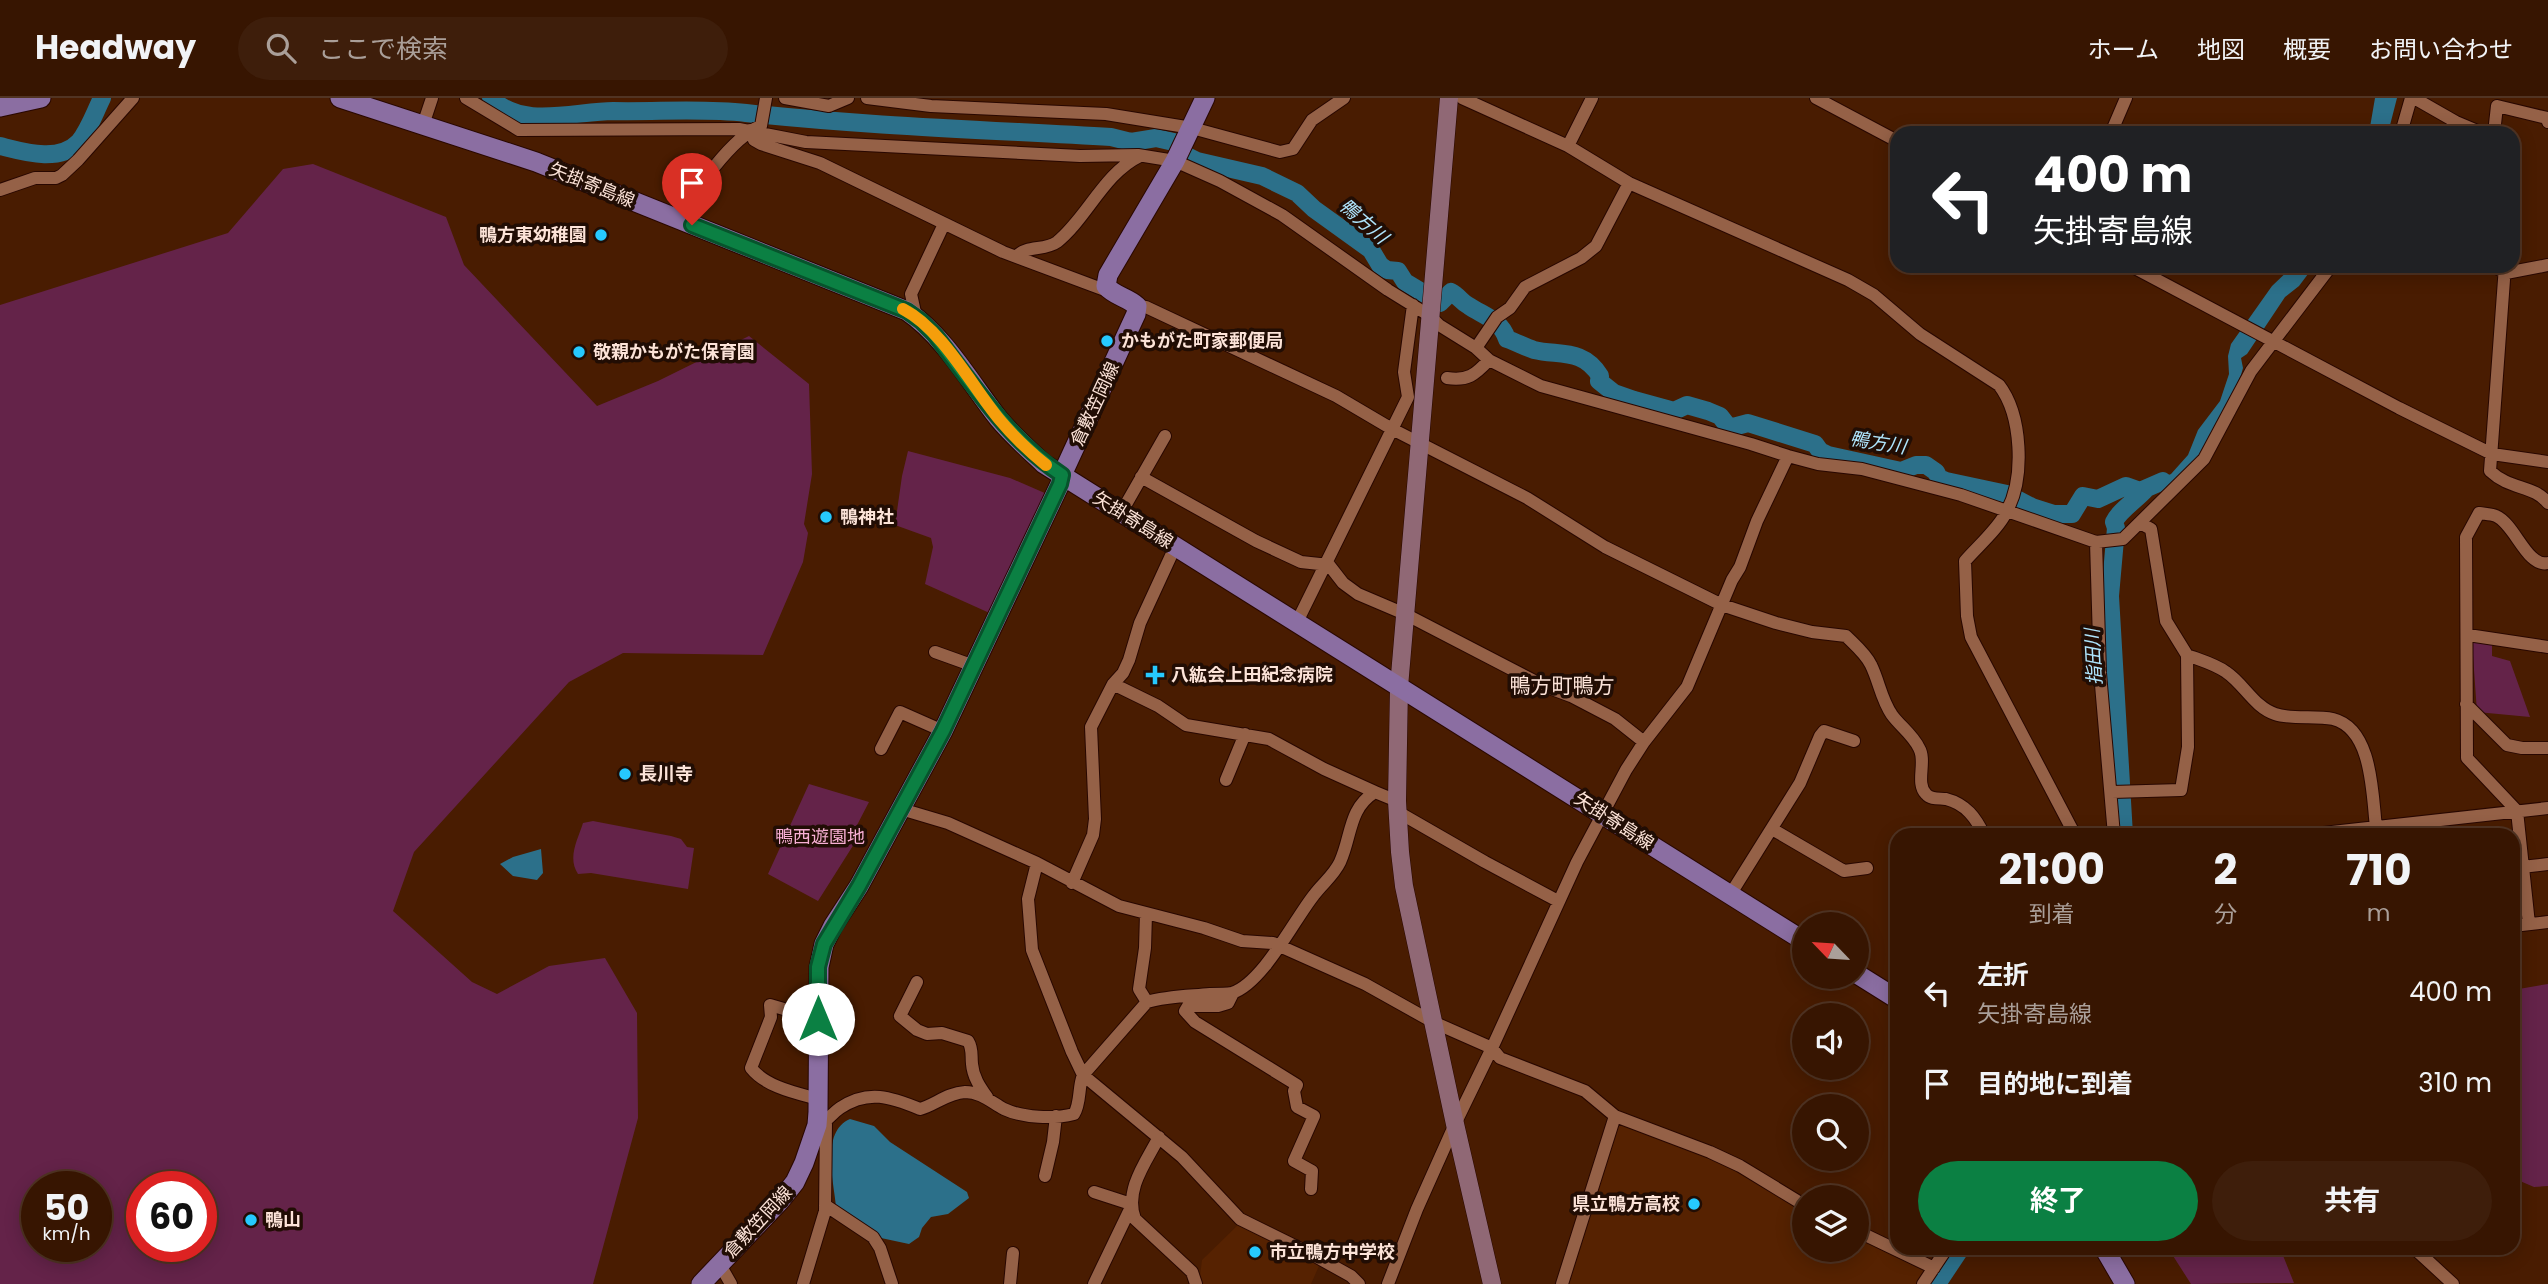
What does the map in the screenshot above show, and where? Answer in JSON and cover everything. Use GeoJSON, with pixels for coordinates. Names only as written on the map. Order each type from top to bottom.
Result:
{"type":"FeatureCollection","features":[{"type":"Feature","properties":{"kind":"main road"},"geometry":{"type":"LineString","coordinates":[[0,107],[41,98]]}},
{"type":"Feature","properties":{"kind":"main road","name":"矢掛寄島線"},"geometry":{"type":"LineString","coordinates":[[340,98],[506,152],[887,302],[916,318],[935,335],[1016,439],[1044,464],[1792,934]]}},
{"type":"Feature","properties":{"kind":"main road"},"geometry":{"type":"LineString","coordinates":[[1137,306],[1131,300],[1111,292],[1106,286],[1108,275],[1175,161],[1205,98]]}},
{"type":"Feature","properties":{"kind":"main road","name":"倉敷笠岡線"},"geometry":{"type":"LineString","coordinates":[[701,1284],[795,1182],[822,1123],[818,1099],[818,967],[824,944],[943,731],[1060,484],[1136,314],[1137,306]]}},
{"type":"Feature","properties":{"kind":"main road"},"geometry":{"type":"LineString","coordinates":[[1869,982],[1890,995]]}},
{"type":"Feature","properties":{"kind":"main road"},"geometry":{"type":"LineString","coordinates":[[2108,1255],[2125,1284]]}},
{"type":"Feature","properties":{"kind":"street"},"geometry":{"type":"LineString","coordinates":[[0,190],[35,178],[56,178],[62,175],[133,98]]}},
{"type":"Feature","properties":{"kind":"street"},"geometry":{"type":"LineString","coordinates":[[423,125],[432,98]]}},
{"type":"Feature","properties":{"kind":"street"},"geometry":{"type":"LineString","coordinates":[[785,98],[829,106],[848,98]]}},
{"type":"Feature","properties":{"kind":"street"},"geometry":{"type":"LineString","coordinates":[[867,98],[931,106],[1106,114],[1279,152],[1293,149],[1312,120],[1343,98]]}},
{"type":"Feature","properties":{"kind":"street"},"geometry":{"type":"LineString","coordinates":[[1449,98],[1399,687],[1398,807],[1404,886],[1492,1284]]}},
{"type":"Feature","properties":{"kind":"street"},"geometry":{"type":"LineString","coordinates":[[1462,98],[1568,146],[1629,183],[1848,280],[1874,295],[1920,334],[1999,385],[2008,397],[2017,427],[2018,472],[2009,506],[1965,561],[1967,616],[1971,637],[2071,828]]}},
{"type":"Feature","properties":{"kind":"street"},"geometry":{"type":"LineString","coordinates":[[1568,146],[1592,98]]}},
{"type":"Feature","properties":{"kind":"street"},"geometry":{"type":"LineString","coordinates":[[1816,98],[1890,137]]}},
{"type":"Feature","properties":{"kind":"street"},"geometry":{"type":"LineString","coordinates":[[2115,126],[2126,98]]}},
{"type":"Feature","properties":{"kind":"street"},"geometry":{"type":"LineString","coordinates":[[2403,126],[2412,98],[2465,126]]}},
{"type":"Feature","properties":{"kind":"street"},"geometry":{"type":"LineString","coordinates":[[474,100],[519,130],[756,128],[806,142],[1080,156],[1142,156],[1175,161],[1220,181],[1282,215],[1476,348],[1489,360],[1541,386],[1818,464],[1862,469],[2009,506],[2100,542],[2123,538],[2204,459],[2270,339],[2325,273]]}},
{"type":"Feature","properties":{"kind":"street"},"geometry":{"type":"LineString","coordinates":[[766,100],[754,140],[761,144],[791,152],[851,176],[944,224],[1017,256],[1111,292]]}},
{"type":"Feature","properties":{"kind":"street"},"geometry":{"type":"LineString","coordinates":[[2495,126],[2497,106],[2547,118],[2548,122]]}},
{"type":"Feature","properties":{"kind":"street"},"geometry":{"type":"LineString","coordinates":[[680,220],[704,181],[738,140],[756,128]]}},
{"type":"Feature","properties":{"kind":"street"},"geometry":{"type":"LineString","coordinates":[[506,152],[519,130]]}},
{"type":"Feature","properties":{"kind":"street"},"geometry":{"type":"LineString","coordinates":[[1017,256],[1025,250],[1054,244],[1123,168],[1142,156]]}},
{"type":"Feature","properties":{"kind":"street"},"geometry":{"type":"LineString","coordinates":[[1476,348],[1497,317],[1510,308],[1525,287],[1581,258],[1596,246],[1629,183]]}},
{"type":"Feature","properties":{"kind":"street"},"geometry":{"type":"LineString","coordinates":[[916,318],[911,294],[944,224]]}},
{"type":"Feature","properties":{"kind":"street"},"geometry":{"type":"LineString","coordinates":[[2520,268],[2548,265]]}},
{"type":"Feature","properties":{"kind":"street"},"geometry":{"type":"LineString","coordinates":[[2144,273],[2492,454],[2548,462]]}},
{"type":"Feature","properties":{"kind":"street"},"geometry":{"type":"LineString","coordinates":[[2505,273],[2490,471],[2501,482],[2541,495],[2548,503]]}},
{"type":"Feature","properties":{"kind":"street"},"geometry":{"type":"LineString","coordinates":[[1297,622],[1408,397],[1404,372],[1413,305]]}},
{"type":"Feature","properties":{"kind":"street"},"geometry":{"type":"LineString","coordinates":[[1137,306],[1146,307],[1291,373],[1392,429],[1527,498],[1605,547],[1722,605],[1811,632],[1846,636],[1871,664],[1878,689],[1891,713],[1919,746],[1924,760],[1924,792],[1927,796],[1946,800],[1966,809],[1976,818],[1981,828]]}},
{"type":"Feature","properties":{"kind":"street"},"geometry":{"type":"LineString","coordinates":[[1447,378],[1463,380],[1481,370],[1489,360]]}},
{"type":"Feature","properties":{"kind":"street"},"geometry":{"type":"LineString","coordinates":[[1121,513],[1165,436]]}},
{"type":"Feature","properties":{"kind":"street"},"geometry":{"type":"LineString","coordinates":[[1388,1284],[1417,1209],[1558,901],[1601,813],[1644,742],[1687,687],[1788,456]]}},
{"type":"Feature","properties":{"kind":"street"},"geometry":{"type":"LineString","coordinates":[[1141,477],[1256,541],[1301,562],[1329,565],[1343,583],[1358,594],[1405,614],[1508,668],[1615,719],[1644,742]]}},
{"type":"Feature","properties":{"kind":"street"},"geometry":{"type":"LineString","coordinates":[[2518,828],[2517,811],[2467,758],[2466,537],[2479,513],[2498,517],[2529,551],[2534,561],[2541,565],[2548,563]]}},
{"type":"Feature","properties":{"kind":"street"},"geometry":{"type":"LineString","coordinates":[[2112,792],[2180,790],[2188,747],[2187,655],[2166,621],[2151,529],[2140,523]]}},
{"type":"Feature","properties":{"kind":"street"},"geometry":{"type":"LineString","coordinates":[[2100,542],[2100,673],[2115,828]]}},
{"type":"Feature","properties":{"kind":"street"},"geometry":{"type":"LineString","coordinates":[[1072,883],[1093,835],[1095,819],[1091,727],[1112,684],[1123,673],[1140,623],[1175,547]]}},
{"type":"Feature","properties":{"kind":"street"},"geometry":{"type":"LineString","coordinates":[[2468,635],[2548,647]]}},
{"type":"Feature","properties":{"kind":"street"},"geometry":{"type":"LineString","coordinates":[[934,652],[974,666]]}},
{"type":"Feature","properties":{"kind":"street"},"geometry":{"type":"LineString","coordinates":[[2187,655],[2227,672],[2260,706],[2276,714],[2334,720],[2348,726],[2360,741],[2369,768],[2376,827]]}},
{"type":"Feature","properties":{"kind":"street"},"geometry":{"type":"LineString","coordinates":[[1112,684],[1158,706],[1186,726],[1269,738],[1324,769],[1376,792],[1485,862],[1558,901]]}},
{"type":"Feature","properties":{"kind":"street"},"geometry":{"type":"LineString","coordinates":[[2466,704],[2507,745],[2548,748]]}},
{"type":"Feature","properties":{"kind":"street"},"geometry":{"type":"LineString","coordinates":[[881,749],[900,712],[943,731]]}},
{"type":"Feature","properties":{"kind":"street"},"geometry":{"type":"LineString","coordinates":[[1730,895],[1800,783],[1819,736],[1824,731],[1854,741]]}},
{"type":"Feature","properties":{"kind":"street"},"geometry":{"type":"LineString","coordinates":[[1226,780],[1245,734]]}},
{"type":"Feature","properties":{"kind":"street"},"geometry":{"type":"LineString","coordinates":[[1311,1189],[1312,1171],[1294,1161],[1314,1116],[1297,1107],[1294,1091],[1297,1085],[1195,1022],[1185,1011],[1188,1006],[1218,1006],[1228,1003],[1233,992],[1262,968],[1314,895],[1334,874],[1341,860],[1352,819],[1361,803],[1376,792]]}},
{"type":"Feature","properties":{"kind":"street"},"geometry":{"type":"LineString","coordinates":[[2370,828],[2548,808]]}},
{"type":"Feature","properties":{"kind":"street"},"geometry":{"type":"LineString","coordinates":[[901,809],[948,824],[1037,863],[1119,906],[1204,928],[1242,941],[1280,946],[1365,984],[1433,1022],[1492,1048],[1500,1058],[1585,1091],[1615,1116],[1730,1161],[1792,1198]]}},
{"type":"Feature","properties":{"kind":"street"},"geometry":{"type":"LineString","coordinates":[[1772,829],[1844,872],[1867,867]]}},
{"type":"Feature","properties":{"kind":"street"},"geometry":{"type":"LineString","coordinates":[[1037,863],[1028,898],[1032,950],[1083,1075],[1159,1137],[1196,1171],[1240,1219],[1315,1256],[1351,1276],[1359,1284]]}},
{"type":"Feature","properties":{"kind":"street"},"geometry":{"type":"LineString","coordinates":[[2520,867],[2548,864]]}},
{"type":"Feature","properties":{"kind":"street"},"geometry":{"type":"LineString","coordinates":[[2520,873],[2529,924]]}},
{"type":"Feature","properties":{"kind":"street"},"geometry":{"type":"LineString","coordinates":[[1146,914],[1145,948],[1139,989],[1147,1002]]}},
{"type":"Feature","properties":{"kind":"street"},"geometry":{"type":"LineString","coordinates":[[2520,925],[2548,922]]}},
{"type":"Feature","properties":{"kind":"street"},"geometry":{"type":"LineString","coordinates":[[917,982],[900,1016],[917,1030],[927,1034],[942,1032],[968,1041],[972,1046],[976,1082],[987,1097]]}},
{"type":"Feature","properties":{"kind":"street"},"geometry":{"type":"LineString","coordinates":[[803,1284],[825,1205],[822,1123],[838,1110],[866,1096],[892,1097],[920,1109],[954,1094],[966,1092],[987,1097],[1018,1114],[1074,1114],[1083,1075],[1147,1002],[1161,998],[1233,992]]}},
{"type":"Feature","properties":{"kind":"street"},"geometry":{"type":"LineString","coordinates":[[818,1019],[770,1005],[771,1017],[751,1068],[755,1074],[787,1091],[818,1099]]}},
{"type":"Feature","properties":{"kind":"street"},"geometry":{"type":"LineString","coordinates":[[1045,1176],[1054,1142],[1056,1116]]}},
{"type":"Feature","properties":{"kind":"street"},"geometry":{"type":"LineString","coordinates":[[1562,1284],[1615,1116]]}},
{"type":"Feature","properties":{"kind":"street"},"geometry":{"type":"LineString","coordinates":[[1094,1284],[1131,1206],[1133,1187],[1159,1137]]}},
{"type":"Feature","properties":{"kind":"street"},"geometry":{"type":"LineString","coordinates":[[1094,1192],[1131,1206]]}},
{"type":"Feature","properties":{"kind":"street"},"geometry":{"type":"LineString","coordinates":[[825,1205],[873,1237],[880,1248],[892,1284]]}},
{"type":"Feature","properties":{"kind":"street"},"geometry":{"type":"LineString","coordinates":[[1131,1206],[1135,1219],[1192,1272],[1196,1284]]}},
{"type":"Feature","properties":{"kind":"street"},"geometry":{"type":"LineString","coordinates":[[1869,1237],[1890,1247]]}},
{"type":"Feature","properties":{"kind":"street"},"geometry":{"type":"LineString","coordinates":[[1010,1284],[1013,1253]]}},
{"type":"Feature","properties":{"kind":"street"},"geometry":{"type":"LineString","coordinates":[[1907,1255],[1934,1268]]}},
{"type":"Feature","properties":{"kind":"street"},"geometry":{"type":"LineString","coordinates":[[1923,1284],[1942,1255]]}},
{"type":"Feature","properties":{"kind":"street"},"geometry":{"type":"LineString","coordinates":[[2421,1255],[2452,1284]]}},
{"type":"Feature","properties":{"kind":"street"},"geometry":{"type":"LineString","coordinates":[[719,1263],[731,1284]]}},
{"type":"Feature","properties":{"kind":"shaded area","name":"県立鴨方高校"},"geometry":{"type":"Polygon","coordinates":[[[1621,1123],[1725,1162],[1792,1201],[1792,1262],[1869,1262],[1869,1240],[1890,1250],[1890,1255],[1899,1255],[1929,1270],[1919,1284],[1565,1284],[1614,1127],[1621,1123]]]}},
{"type":"Feature","properties":{"kind":"shaded area","name":"市立鴨方中学校"},"geometry":{"type":"Polygon","coordinates":[[[1239,1224],[1319,1262],[1311,1284],[1199,1284],[1202,1260],[1239,1224]]]}},
{"type":"Feature","properties":{"kind":"green space"},"geometry":{"type":"Polygon","coordinates":[[[313,164],[446,217],[464,265],[597,406],[658,381],[749,336],[809,384],[812,474],[804,524],[808,533],[803,562],[763,655],[623,653],[569,682],[414,852],[393,911],[472,982],[497,994],[549,966],[605,958],[637,1013],[638,1118],[593,1284],[0,1284],[0,305],[228,233],[283,169],[313,164]]]}},
{"type":"Feature","properties":{"kind":"green space"},"geometry":{"type":"Polygon","coordinates":[[[908,451],[1010,478],[1047,494],[994,615],[925,584],[933,547],[931,538],[895,525],[908,451]]]}},
{"type":"Feature","properties":{"kind":"green space"},"geometry":{"type":"Polygon","coordinates":[[[2492,641],[2492,656],[2510,661],[2530,717],[2477,712],[2472,642],[2492,641]]]}},
{"type":"Feature","properties":{"kind":"green space","name":"鴨西遊園地"},"geometry":{"type":"Polygon","coordinates":[[[809,784],[869,802],[855,829],[861,833],[818,901],[768,874],[809,784]]]}},
{"type":"Feature","properties":{"kind":"green space"},"geometry":{"type":"Polygon","coordinates":[[[593,821],[671,836],[681,839],[687,847],[694,848],[688,889],[591,873],[578,874],[573,862],[576,842],[583,823],[593,821]]]}},
{"type":"Feature","properties":{"kind":"green space"},"geometry":{"type":"Polygon","coordinates":[[[2548,984],[2548,1186],[2534,1187],[2520,1181],[2520,989],[2548,984]]]}},
{"type":"Feature","properties":{"kind":"green space"},"geometry":{"type":"Polygon","coordinates":[[[2172,1255],[2283,1255],[2294,1283],[2191,1284],[2172,1255]]]}},
{"type":"Feature","properties":{"kind":"water"},"geometry":{"type":"Polygon","coordinates":[[[2375,98],[2397,98],[2390,126],[2370,126],[2375,98]]]}},
{"type":"Feature","properties":{"kind":"water"},"geometry":{"type":"Polygon","coordinates":[[[2286,273],[2309,273],[2299,286],[2285,297],[2247,354],[2241,358],[2241,375],[2221,418],[2196,459],[2173,481],[2144,495],[2140,487],[2171,474],[2188,455],[2198,430],[2220,401],[2229,374],[2228,356],[2231,344],[2272,286],[2286,273]]]}},
{"type":"Feature","properties":{"kind":"water"},"geometry":{"type":"Polygon","coordinates":[[[541,849],[543,873],[537,880],[513,876],[500,864],[513,857],[541,849]]]}},
{"type":"Feature","properties":{"kind":"water"},"geometry":{"type":"Polygon","coordinates":[[[850,1119],[874,1126],[890,1142],[967,1192],[969,1198],[948,1214],[931,1217],[919,1237],[909,1244],[881,1238],[836,1207],[832,1146],[841,1125],[850,1119]]]}},
{"type":"Feature","properties":{"kind":"waterway","name":"鴨方川"},"geometry":{"type":"LineString","coordinates":[[0,146],[41,154],[52,154],[71,148],[86,132],[102,98]]}},
{"type":"Feature","properties":{"kind":"waterway","name":"鴨方川"},"geometry":{"type":"LineString","coordinates":[[491,98],[504,108],[533,116],[613,111],[713,111],[1111,137],[1131,142],[1156,138],[1178,143],[1183,154],[1197,161],[1262,176],[1297,193],[1314,209],[1371,250],[1380,265],[1387,270],[1398,271],[1405,282],[1440,303],[1451,292],[1501,327],[1507,339],[1534,350],[1570,355],[1586,361],[1600,376],[1599,381],[1614,393],[1634,400],[1674,411],[1687,405],[1720,416],[1727,425],[1733,427],[1748,423],[1815,444],[1820,451],[1828,455],[1901,471],[1916,465],[1926,465],[1946,481],[2007,494],[2032,507],[2054,514],[2072,514],[2083,496],[2098,499],[2126,486],[2140,491],[2163,481]]}},
{"type":"Feature","properties":{"kind":"waterway","name":"指田川"},"geometry":{"type":"LineString","coordinates":[[2124,828],[2110,596],[2116,528],[2114,522],[2145,490]]}},
{"type":"Feature","properties":{"kind":"waterway","name":"指田川"},"geometry":{"type":"LineString","coordinates":[[1937,1284],[1956,1255]]}},
{"type":"Feature","properties":{"kind":"slow traffic"},"geometry":{"type":"LineString","coordinates":[[903,309],[935,335],[1016,439],[1046,465]]}},
{"type":"Feature","properties":{"kind":"place","name":"鴨方東幼稚園"},"geometry":{"type":"Point","coordinates":[601,235]}},
{"type":"Feature","properties":{"kind":"place","name":"かもがた町家郵便局"},"geometry":{"type":"Point","coordinates":[1107,341]}},
{"type":"Feature","properties":{"kind":"place","name":"敬親かもがた保育園"},"geometry":{"type":"Point","coordinates":[579,352]}},
{"type":"Feature","properties":{"kind":"place","name":"鴨神社"},"geometry":{"type":"Point","coordinates":[826,517]}},
{"type":"Feature","properties":{"kind":"place","name":"八紘会上田紀念病院"},"geometry":{"type":"Point","coordinates":[1155,675]}},
{"type":"Feature","properties":{"kind":"place","name":"長川寺"},"geometry":{"type":"Point","coordinates":[625,774]}},
{"type":"Feature","properties":{"kind":"place","name":"県立鴨方高校"},"geometry":{"type":"Point","coordinates":[1694,1204]}},
{"type":"Feature","properties":{"kind":"place","name":"鴨山"},"geometry":{"type":"Point","coordinates":[251,1220]}},
{"type":"Feature","properties":{"kind":"place","name":"市立鴨方中学校"},"geometry":{"type":"Point","coordinates":[1255,1252]}},
{"type":"Feature","properties":{"kind":"district","name":"鴨方町鴨方"},"geometry":{"type":"Point","coordinates":[1562,686]}},
{"type":"Feature","properties":{"kind":"route"},"geometry":{"type":"LineString","coordinates":[[692,225],[907,311],[935,335],[1016,439],[1044,464],[1062,475],[943,731],[859,886],[824,944],[818,967],[818,1019]]}}]}
